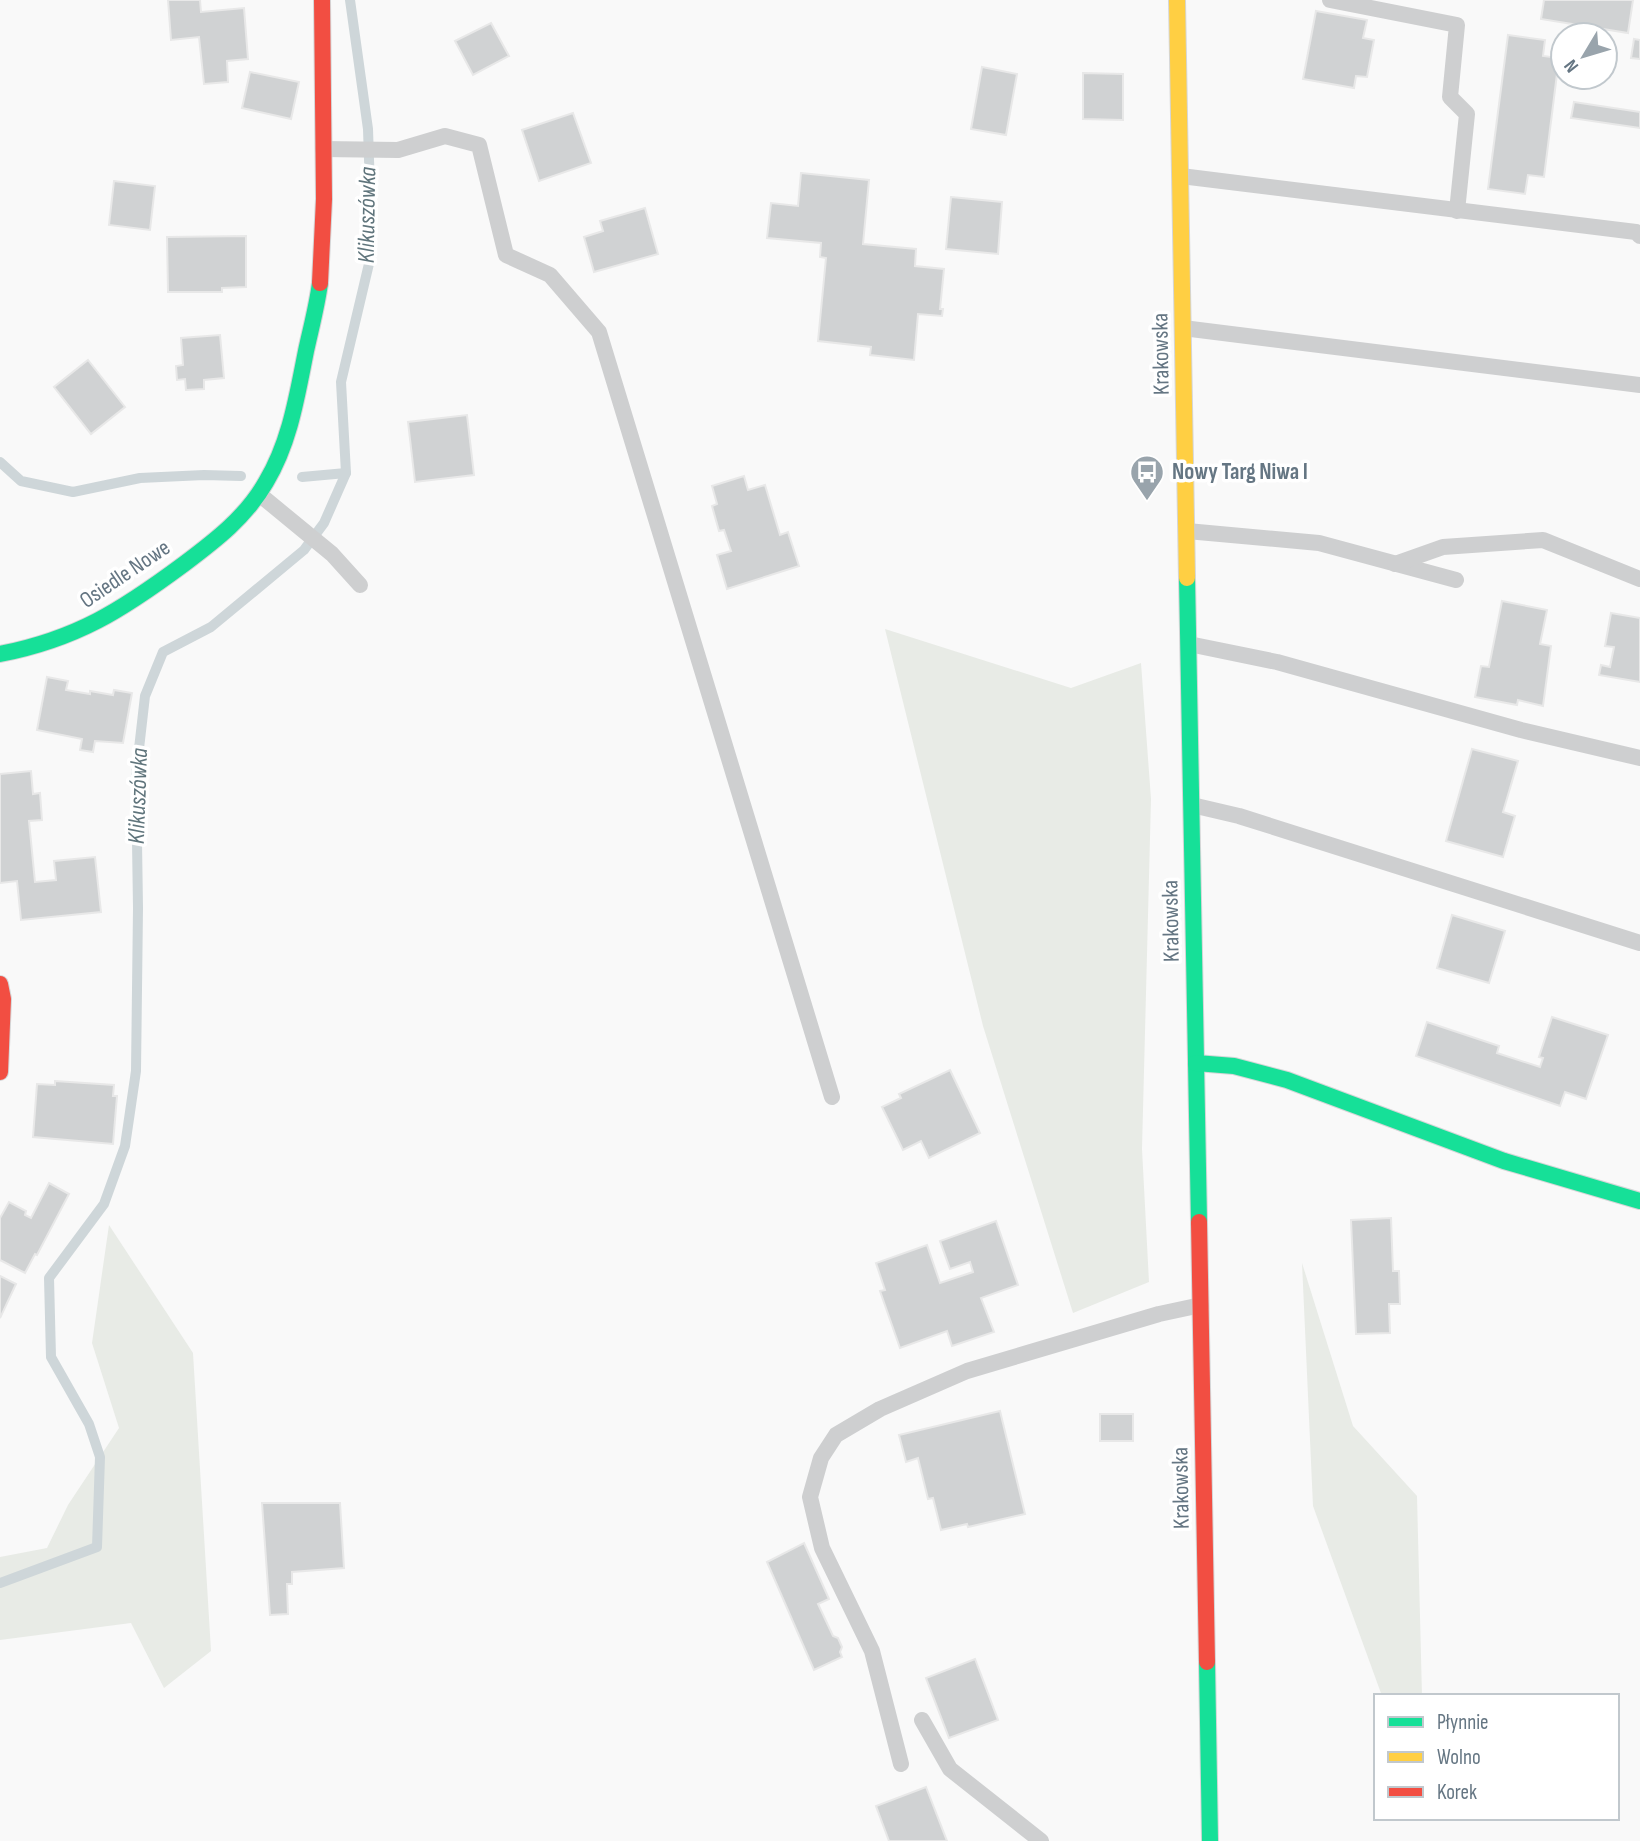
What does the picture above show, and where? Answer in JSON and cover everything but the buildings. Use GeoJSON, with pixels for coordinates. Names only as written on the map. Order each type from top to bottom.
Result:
{"type":"FeatureCollection","features":[{"type":"Feature","properties":{"kind":"main road"},"geometry":{"type":"LineString","coordinates":[[259,494],[274,468],[290,425],[300,387],[322,268],[325,214],[321,0]]}},
{"type":"Feature","properties":{"kind":"main road","name":"Krakowska"},"geometry":{"type":"LineString","coordinates":[[1177,0],[1210,1841]]}},
{"type":"Feature","properties":{"kind":"main road","name":"Osiedle Nowe"},"geometry":{"type":"LineString","coordinates":[[0,654],[34,649],[111,617],[195,554],[243,514],[259,494]]}},
{"type":"Feature","properties":{"kind":"main road"},"geometry":{"type":"LineString","coordinates":[[0,984],[3,999],[0,1072]]}},
{"type":"Feature","properties":{"kind":"main road"},"geometry":{"type":"LineString","coordinates":[[1196,1063],[1234,1066],[1287,1080],[1504,1161],[1640,1201]]}},
{"type":"Feature","properties":{"kind":"lane"},"geometry":{"type":"LineString","coordinates":[[1330,0],[1457,25],[1450,97],[1467,114],[1457,211]]}},
{"type":"Feature","properties":{"kind":"lane"},"geometry":{"type":"LineString","coordinates":[[323,149],[398,150],[445,136],[479,145],[506,255],[550,275],[599,332],[832,1097]]}},
{"type":"Feature","properties":{"kind":"lane"},"geometry":{"type":"LineString","coordinates":[[1181,176],[1636,232],[1640,236]]}},
{"type":"Feature","properties":{"kind":"lane"},"geometry":{"type":"LineString","coordinates":[[1183,328],[1640,385]]}},
{"type":"Feature","properties":{"kind":"lane"},"geometry":{"type":"LineString","coordinates":[[259,494],[332,554],[360,585]]}},
{"type":"Feature","properties":{"kind":"lane"},"geometry":{"type":"LineString","coordinates":[[1187,531],[1319,543],[1456,580]]}},
{"type":"Feature","properties":{"kind":"lane"},"geometry":{"type":"LineString","coordinates":[[1395,564],[1443,547],[1543,540],[1640,579]]}},
{"type":"Feature","properties":{"kind":"lane"},"geometry":{"type":"LineString","coordinates":[[1189,643],[1276,662],[1521,730],[1640,758]]}},
{"type":"Feature","properties":{"kind":"lane"},"geometry":{"type":"LineString","coordinates":[[1192,805],[1239,816],[1640,943]]}},
{"type":"Feature","properties":{"kind":"lane"},"geometry":{"type":"LineString","coordinates":[[901,1765],[872,1651],[822,1548],[810,1497],[821,1458],[836,1435],[880,1409],[967,1371],[1160,1314],[1201,1305]]}},
{"type":"Feature","properties":{"kind":"lane"},"geometry":{"type":"LineString","coordinates":[[922,1720],[950,1769],[1041,1841]]}},
{"type":"Feature","properties":{"kind":"shaded area"},"geometry":{"type":"Polygon","coordinates":[[[885,629],[1071,688],[1141,663],[1151,799],[1142,1149],[1149,1282],[1073,1313],[983,1026],[885,629]]]}},
{"type":"Feature","properties":{"kind":"shaded area"},"geometry":{"type":"Polygon","coordinates":[[[109,1225],[193,1353],[211,1651],[164,1688],[131,1623],[0,1640],[0,1557],[47,1548],[68,1505],[119,1428],[92,1343],[109,1225]]]}},
{"type":"Feature","properties":{"kind":"shaded area"},"geometry":{"type":"Polygon","coordinates":[[[1302,1263],[1353,1426],[1417,1496],[1422,1694],[1381,1694],[1313,1506],[1302,1263]]]}},
{"type":"Feature","properties":{"kind":"waterway","name":"Klikuszówka"},"geometry":{"type":"LineString","coordinates":[[0,1583],[97,1547],[100,1457],[89,1424],[51,1357],[49,1278],[104,1204],[125,1146],[136,1071],[136,775],[145,696],[163,652],[211,627],[304,550],[324,523],[346,473],[341,382],[372,251],[368,129],[350,0]]}},
{"type":"Feature","properties":{"kind":"waterway"},"geometry":{"type":"LineString","coordinates":[[0,462],[21,481],[73,492],[140,478],[241,476]]}},
{"type":"Feature","properties":{"kind":"waterway"},"geometry":{"type":"LineString","coordinates":[[302,477],[346,473]]}},
{"type":"Feature","properties":{"kind":"traffic: fast"},"geometry":{"type":"LineString","coordinates":[[0,654],[53,640],[119,609],[207,546],[230,527],[249,506],[266,482],[287,435],[320,283]]}},
{"type":"Feature","properties":{"kind":"traffic: fast"},"geometry":{"type":"LineString","coordinates":[[1187,578],[1199,1222]]}},
{"type":"Feature","properties":{"kind":"traffic: fast"},"geometry":{"type":"LineString","coordinates":[[1196,1063],[1234,1066],[1287,1080],[1504,1161],[1640,1201]]}},
{"type":"Feature","properties":{"kind":"traffic: fast"},"geometry":{"type":"LineString","coordinates":[[1207,1662],[1210,1841]]}},
{"type":"Feature","properties":{"kind":"traffic: slow"},"geometry":{"type":"LineString","coordinates":[[1177,0],[1187,578]]}},
{"type":"Feature","properties":{"kind":"traffic: jam"},"geometry":{"type":"LineString","coordinates":[[320,283],[324,199],[322,0]]}},
{"type":"Feature","properties":{"kind":"traffic: jam"},"geometry":{"type":"LineString","coordinates":[[0,984],[3,999],[0,1072]]}},
{"type":"Feature","properties":{"kind":"traffic: jam"},"geometry":{"type":"LineString","coordinates":[[1199,1222],[1207,1662]]}},
{"type":"Feature","properties":{"kind":"place","name":"Nowy Targ Niwa I"},"geometry":{"type":"Point","coordinates":[1147,502]}}]}
